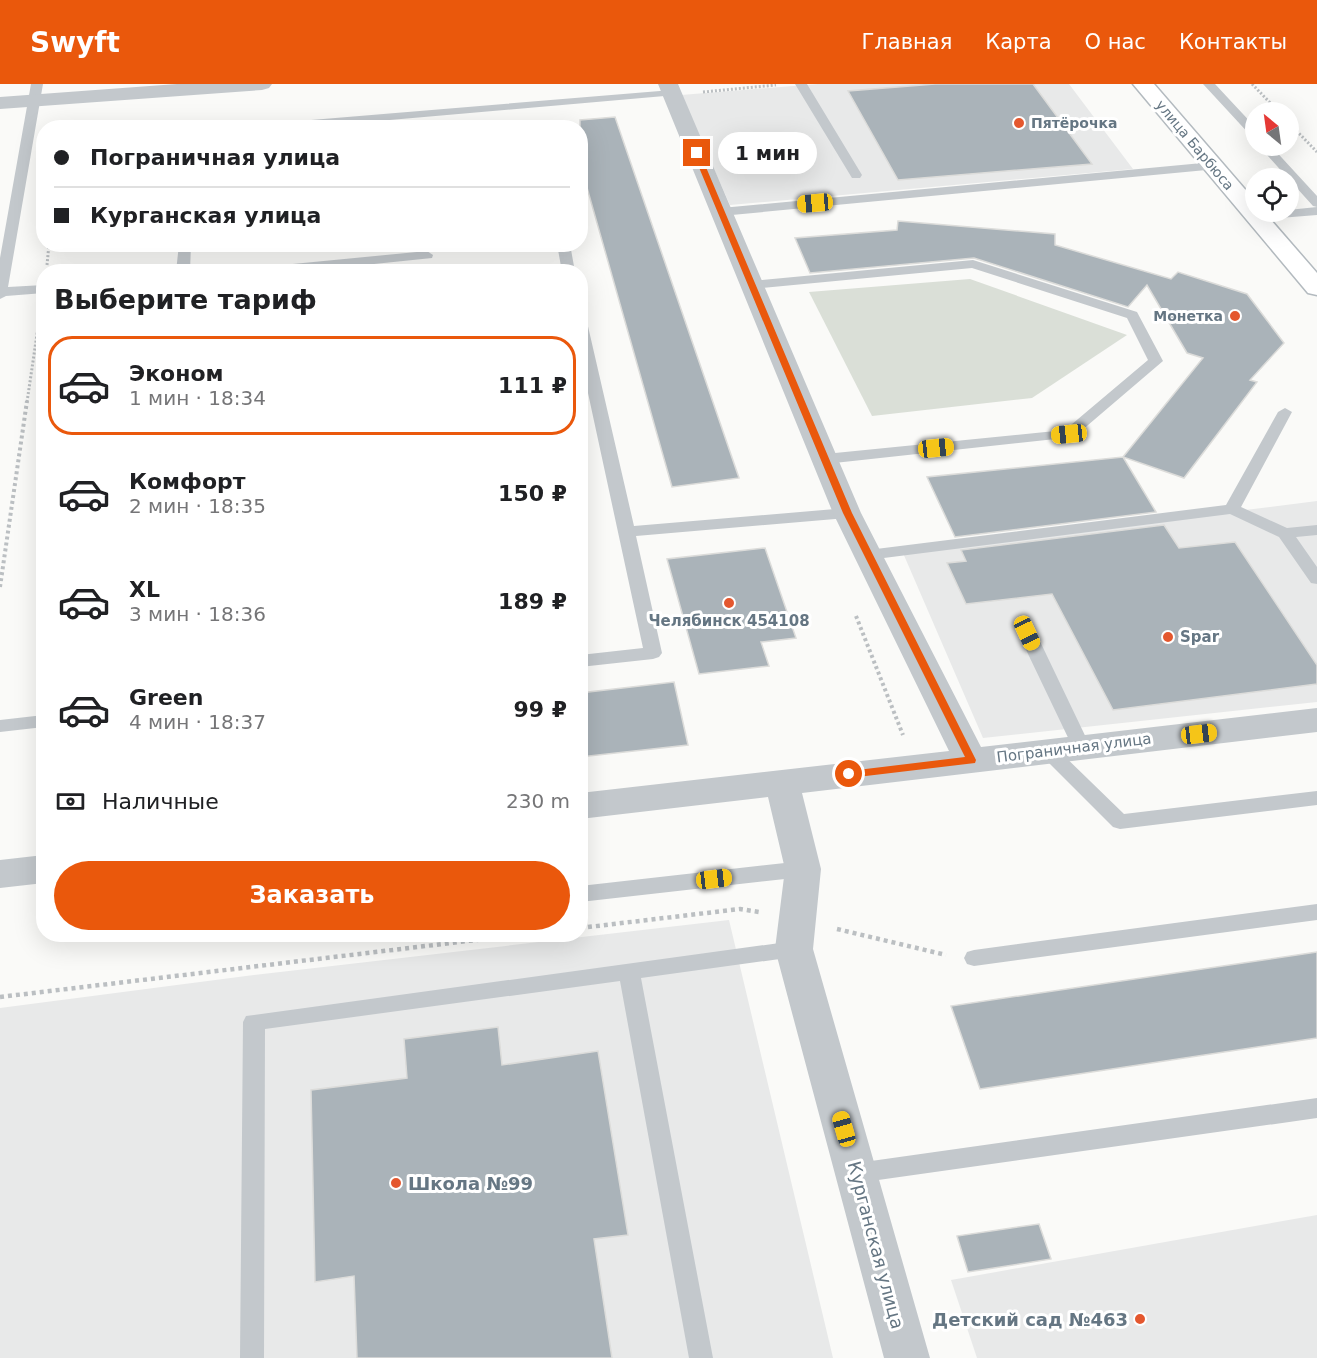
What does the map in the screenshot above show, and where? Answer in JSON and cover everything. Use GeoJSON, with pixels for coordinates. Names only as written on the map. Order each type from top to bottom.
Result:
{"type":"FeatureCollection","features":[{"type":"Feature","properties":{"kind":"street"},"geometry":{"type":"LineString","coordinates":[[0,103],[35,92],[262,84]]}},
{"type":"Feature","properties":{"kind":"street","name":"улица Барбюса"},"geometry":{"type":"LineString","coordinates":[[1143,84],[1245,203]]}},
{"type":"Feature","properties":{"kind":"street"},"geometry":{"type":"LineString","coordinates":[[670,88],[847,513],[971,760]]}},
{"type":"Feature","properties":{"kind":"street","name":"улица Барбюса"},"geometry":{"type":"LineString","coordinates":[[1261,222],[1317,288]]}},
{"type":"Feature","properties":{"kind":"street","name":"Пограничная улица"},"geometry":{"type":"LineString","coordinates":[[588,805],[1317,720]]}},
{"type":"Feature","properties":{"kind":"street","name":"Курганская улица"},"geometry":{"type":"LineString","coordinates":[[782,782],[803,869],[794,949],[907,1358]]}},
{"type":"Feature","properties":{"kind":"street"},"geometry":{"type":"LineString","coordinates":[[0,874],[36,870]]}},
{"type":"Feature","properties":{"kind":"lane"},"geometry":{"type":"LineString","coordinates":[[801,84],[856,175]]}},
{"type":"Feature","properties":{"kind":"lane"},"geometry":{"type":"LineString","coordinates":[[1209,84],[1245,123]]}},
{"type":"Feature","properties":{"kind":"lane"},"geometry":{"type":"LineString","coordinates":[[334,120],[670,88]]}},
{"type":"Feature","properties":{"kind":"lane"},"geometry":{"type":"LineString","coordinates":[[35,92],[0,294],[36,290]]}},
{"type":"Feature","properties":{"kind":"lane"},"geometry":{"type":"LineString","coordinates":[[1274,156],[1317,203]]}},
{"type":"Feature","properties":{"kind":"lane"},"geometry":{"type":"LineString","coordinates":[[721,212],[1213,166]]}},
{"type":"Feature","properties":{"kind":"lane"},"geometry":{"type":"LineString","coordinates":[[1299,212],[1317,211]]}},
{"type":"Feature","properties":{"kind":"lane"},"geometry":{"type":"LineString","coordinates":[[334,264],[427,255]]}},
{"type":"Feature","properties":{"kind":"lane"},"geometry":{"type":"LineString","coordinates":[[752,285],[973,264],[1132,315],[1156,361],[1069,434],[825,459]]}},
{"type":"Feature","properties":{"kind":"lane"},"geometry":{"type":"LineString","coordinates":[[588,358],[653,653],[588,660]]}},
{"type":"Feature","properties":{"kind":"lane"},"geometry":{"type":"LineString","coordinates":[[1232,509],[1285,412]]}},
{"type":"Feature","properties":{"kind":"lane"},"geometry":{"type":"LineString","coordinates":[[868,555],[1232,509],[1286,533],[1317,530]]}},
{"type":"Feature","properties":{"kind":"lane"},"geometry":{"type":"LineString","coordinates":[[627,532],[847,513]]}},
{"type":"Feature","properties":{"kind":"lane"},"geometry":{"type":"LineString","coordinates":[[1286,533],[1317,579]]}},
{"type":"Feature","properties":{"kind":"lane"},"geometry":{"type":"LineString","coordinates":[[1027,633],[1082,748]]}},
{"type":"Feature","properties":{"kind":"lane"},"geometry":{"type":"LineString","coordinates":[[0,726],[36,722]]}},
{"type":"Feature","properties":{"kind":"lane"},"geometry":{"type":"LineString","coordinates":[[1048,751],[1120,822],[1317,798]]}},
{"type":"Feature","properties":{"kind":"lane"},"geometry":{"type":"LineString","coordinates":[[588,893],[803,869]]}},
{"type":"Feature","properties":{"kind":"lane"},"geometry":{"type":"LineString","coordinates":[[974,958],[1317,912]]}},
{"type":"Feature","properties":{"kind":"lane"},"geometry":{"type":"LineString","coordinates":[[252,1358],[254,1022],[794,949]]}},
{"type":"Feature","properties":{"kind":"lane"},"geometry":{"type":"LineString","coordinates":[[629,971],[701,1358]]}},
{"type":"Feature","properties":{"kind":"lane"},"geometry":{"type":"LineString","coordinates":[[856,1173],[1317,1108]]}},
{"type":"Feature","properties":{"kind":"path"},"geometry":{"type":"LineString","coordinates":[[1252,84],[1269,102]]}},
{"type":"Feature","properties":{"kind":"path"},"geometry":{"type":"LineString","coordinates":[[670,88],[781,85]]}},
{"type":"Feature","properties":{"kind":"path"},"geometry":{"type":"LineString","coordinates":[[1299,133],[1317,152]]}},
{"type":"Feature","properties":{"kind":"path"},"geometry":{"type":"LineString","coordinates":[[0,587],[36,338]]}},
{"type":"Feature","properties":{"kind":"path"},"geometry":{"type":"LineString","coordinates":[[0,997],[459,942]]}},
{"type":"Feature","properties":{"kind":"shaded area"},"geometry":{"type":"Polygon","coordinates":[[[818,84],[1069,84],[1133,169],[730,205],[681,95],[818,84]]]}},
{"type":"Feature","properties":{"kind":"shaded area"},"geometry":{"type":"Polygon","coordinates":[[[970,279],[1127,335],[1032,398],[872,416],[809,292],[970,279]]]}},
{"type":"Feature","properties":{"kind":"shaded area"},"geometry":{"type":"Polygon","coordinates":[[[1317,501],[1317,702],[983,738],[903,553],[1317,501]]]}},
{"type":"Feature","properties":{"kind":"shaded area","name":"Школа №99"},"geometry":{"type":"Polygon","coordinates":[[[729,920],[833,1358],[0,1358],[0,1008],[246,976],[539,942],[588,942],[588,936],[729,920]]]}},
{"type":"Feature","properties":{"kind":"shaded area","name":"Детский сад №463"},"geometry":{"type":"Polygon","coordinates":[[[1317,1215],[1317,1358],[977,1358],[951,1280],[1317,1215]]]}},
{"type":"Feature","properties":{"kind":"building"},"geometry":{"type":"Polygon","coordinates":[[[935,84],[1033,84],[1092,164],[898,180],[848,91],[935,84]]]}},
{"type":"Feature","properties":{"kind":"building"},"geometry":{"type":"Polygon","coordinates":[[[615,117],[739,478],[672,487],[588,191],[588,120],[580,120],[615,117]]]}},
{"type":"Feature","properties":{"kind":"building"},"geometry":{"type":"Polygon","coordinates":[[[898,221],[1055,234],[1055,245],[1171,279],[1178,272],[1247,294],[1284,343],[1250,380],[1257,382],[1184,478],[1123,457],[1203,358],[1187,353],[1147,285],[1128,307],[974,258],[810,273],[795,238],[897,230],[898,221]]]}},
{"type":"Feature","properties":{"kind":"building"},"geometry":{"type":"Polygon","coordinates":[[[1123,457],[1156,512],[955,537],[927,477],[1123,457]]]}},
{"type":"Feature","properties":{"kind":"building"},"geometry":{"type":"Polygon","coordinates":[[[1164,525],[1179,548],[1235,542],[1317,665],[1317,684],[1113,710],[1052,594],[966,604],[947,563],[966,561],[961,550],[1164,525]]]}},
{"type":"Feature","properties":{"kind":"building"},"geometry":{"type":"Polygon","coordinates":[[[765,548],[796,638],[761,642],[769,666],[699,674],[667,559],[765,548]]]}},
{"type":"Feature","properties":{"kind":"building"},"geometry":{"type":"Polygon","coordinates":[[[674,682],[688,745],[588,756],[588,692],[674,682]]]}},
{"type":"Feature","properties":{"kind":"building"},"geometry":{"type":"Polygon","coordinates":[[[1317,952],[1317,1038],[980,1089],[951,1006],[1317,952]]]}},
{"type":"Feature","properties":{"kind":"building"},"geometry":{"type":"Polygon","coordinates":[[[498,1027],[502,1065],[598,1051],[628,1235],[594,1239],[612,1358],[357,1358],[354,1276],[315,1282],[311,1090],[407,1078],[404,1039],[498,1027]]]}},
{"type":"Feature","properties":{"kind":"building"},"geometry":{"type":"Polygon","coordinates":[[[1039,1224],[1051,1259],[968,1272],[957,1236],[1039,1224]]]}},
{"type":"Feature","properties":{"kind":"place","name":"Пятёрочка"},"geometry":{"type":"Point","coordinates":[1019,123]}},
{"type":"Feature","properties":{"kind":"place","name":"Монетка"},"geometry":{"type":"Point","coordinates":[1235,316]}},
{"type":"Feature","properties":{"kind":"place","name":"Челябинск 454108"},"geometry":{"type":"Point","coordinates":[729,603]}},
{"type":"Feature","properties":{"kind":"place","name":"Spar"},"geometry":{"type":"Point","coordinates":[1168,637]}},
{"type":"Feature","properties":{"kind":"place","name":"Школа №99"},"geometry":{"type":"Point","coordinates":[396,1183]}},
{"type":"Feature","properties":{"kind":"place","name":"Детский сад №463"},"geometry":{"type":"Point","coordinates":[1140,1319]}},
{"type":"Feature","properties":{"kind":"route"},"geometry":{"type":"LineString","coordinates":[[697,153],[847,513],[971,760],[849,774]]}}]}
